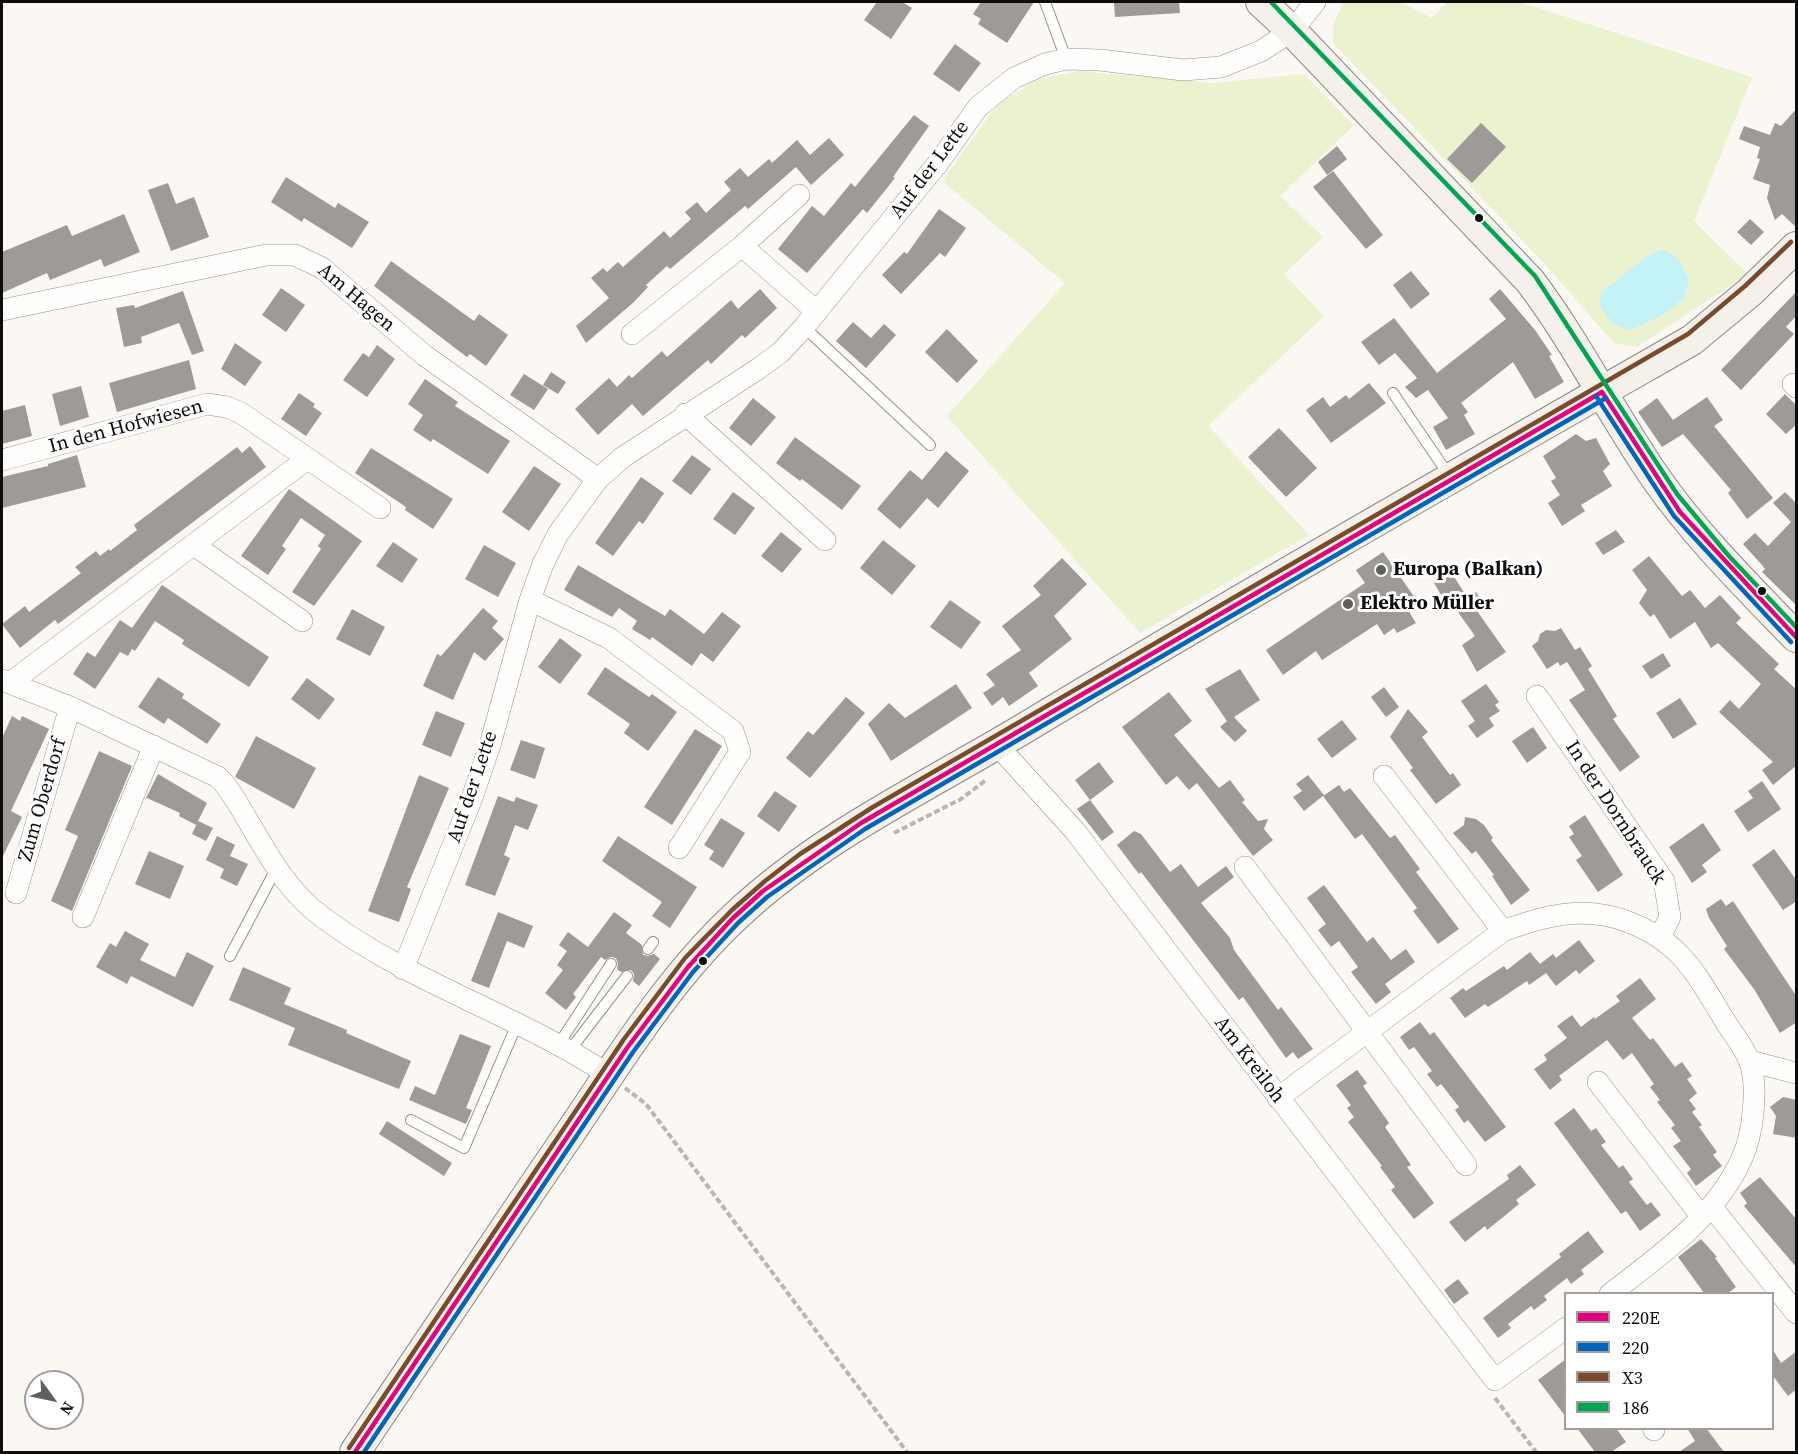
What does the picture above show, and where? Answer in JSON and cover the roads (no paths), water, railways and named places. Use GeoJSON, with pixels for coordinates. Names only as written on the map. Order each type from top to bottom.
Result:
{"type":"FeatureCollection","features":[{"type":"Feature","properties":{"kind":"main road"},"geometry":{"type":"LineString","coordinates":[[1261,2],[1292,31],[1530,281],[1562,324],[1634,445],[1680,512],[1797,637]]}},
{"type":"Feature","properties":{"kind":"main road"},"geometry":{"type":"LineString","coordinates":[[355,1452],[624,1083],[694,960],[723,928],[765,890],[809,857],[1203,621],[1692,340],[1750,292],[1797,247]]}},
{"type":"Feature","properties":{"kind":"street","name":"Auf der Lette"},"geometry":{"type":"LineString","coordinates":[[403,969],[479,777],[530,600],[543,564],[558,534],[598,479],[623,457],[765,363],[811,320],[939,162],[978,106],[1014,78],[1045,64],[1066,59],[1100,60],[1183,70],[1221,67],[1261,51],[1292,31],[1315,2]]}},
{"type":"Feature","properties":{"kind":"street"},"geometry":{"type":"LineString","coordinates":[[632,334],[742,246],[799,195]]}},
{"type":"Feature","properties":{"kind":"street"},"geometry":{"type":"LineString","coordinates":[[742,246],[811,320]]}},
{"type":"Feature","properties":{"kind":"street","name":"Am Hagen"},"geometry":{"type":"LineString","coordinates":[[2,310],[266,255],[295,255],[322,267],[424,355],[598,479]]}},
{"type":"Feature","properties":{"kind":"street","name":"In den Hofwiesen"},"geometry":{"type":"LineString","coordinates":[[2,460],[207,405],[227,406],[241,413],[380,508]]}},
{"type":"Feature","properties":{"kind":"street"},"geometry":{"type":"LineString","coordinates":[[685,414],[825,540]]}},
{"type":"Feature","properties":{"kind":"street"},"geometry":{"type":"LineString","coordinates":[[6,682],[194,545],[307,459]]}},
{"type":"Feature","properties":{"kind":"street"},"geometry":{"type":"LineString","coordinates":[[194,545],[302,621]]}},
{"type":"Feature","properties":{"kind":"street"},"geometry":{"type":"LineString","coordinates":[[530,600],[609,638],[733,731],[740,752],[679,848]]}},
{"type":"Feature","properties":{"kind":"street"},"geometry":{"type":"LineString","coordinates":[[6,682],[70,707],[207,771],[226,785],[276,869],[294,892],[321,916],[403,969],[564,1047],[624,1083]]}},
{"type":"Feature","properties":{"kind":"street","name":"In der Dornbrauck"},"geometry":{"type":"LineString","coordinates":[[1537,696],[1664,881],[1670,917],[1660,937]]}},
{"type":"Feature","properties":{"kind":"street","name":"Zum Oberdorf"},"geometry":{"type":"LineString","coordinates":[[16,893],[70,707]]}},
{"type":"Feature","properties":{"kind":"street","name":"Am Kreiloh"},"geometry":{"type":"LineString","coordinates":[[997,745],[1075,831],[1495,1380],[1564,1329]]}},
{"type":"Feature","properties":{"kind":"street"},"geometry":{"type":"LineString","coordinates":[[83,917],[154,746]]}},
{"type":"Feature","properties":{"kind":"street"},"geometry":{"type":"LineString","coordinates":[[1384,776],[1503,931]]}},
{"type":"Feature","properties":{"kind":"street"},"geometry":{"type":"LineString","coordinates":[[1245,867],[1466,1165]]}},
{"type":"Feature","properties":{"kind":"street"},"geometry":{"type":"LineString","coordinates":[[1278,1098],[1503,931],[1544,916],[1582,912],[1624,920],[1660,937],[1687,960],[1750,1061],[1753,1094],[1752,1129],[1743,1158],[1706,1211],[1675,1244],[1611,1292]]}},
{"type":"Feature","properties":{"kind":"street"},"geometry":{"type":"LineString","coordinates":[[1750,1061],[1797,1073]]}},
{"type":"Feature","properties":{"kind":"street"},"geometry":{"type":"LineString","coordinates":[[1598,1082],[1706,1211],[1797,1313]]}},
{"type":"Feature","properties":{"kind":"lane"},"geometry":{"type":"LineString","coordinates":[[1046,2],[1066,59]]}},
{"type":"Feature","properties":{"kind":"lane"},"geometry":{"type":"LineString","coordinates":[[811,320],[930,445]]}},
{"type":"Feature","properties":{"kind":"lane"},"geometry":{"type":"LineString","coordinates":[[1393,393],[1452,479]]}},
{"type":"Feature","properties":{"kind":"lane"},"geometry":{"type":"LineString","coordinates":[[230,956],[276,869]]}},
{"type":"Feature","properties":{"kind":"lane"},"geometry":{"type":"LineString","coordinates":[[564,1047],[611,964]]}},
{"type":"Feature","properties":{"kind":"lane"},"geometry":{"type":"LineString","coordinates":[[564,1047],[627,976]]}},
{"type":"Feature","properties":{"kind":"lane"},"geometry":{"type":"LineString","coordinates":[[411,1120],[464,1148],[517,1024]]}},
{"type":"Feature","properties":{"kind":"water"},"geometry":{"type":"Polygon","coordinates":[[[1663,249],[1678,259],[1689,279],[1684,298],[1659,317],[1630,330],[1613,323],[1600,306],[1601,293],[1646,257],[1663,249]]]}},
{"type":"Feature","properties":{"kind":"place","name":"Europa (Balkan)"},"geometry":{"type":"Point","coordinates":[1381,570]}},
{"type":"Feature","properties":{"kind":"place","name":"Elektro Müller"},"geometry":{"type":"Point","coordinates":[1348,604]}}]}
